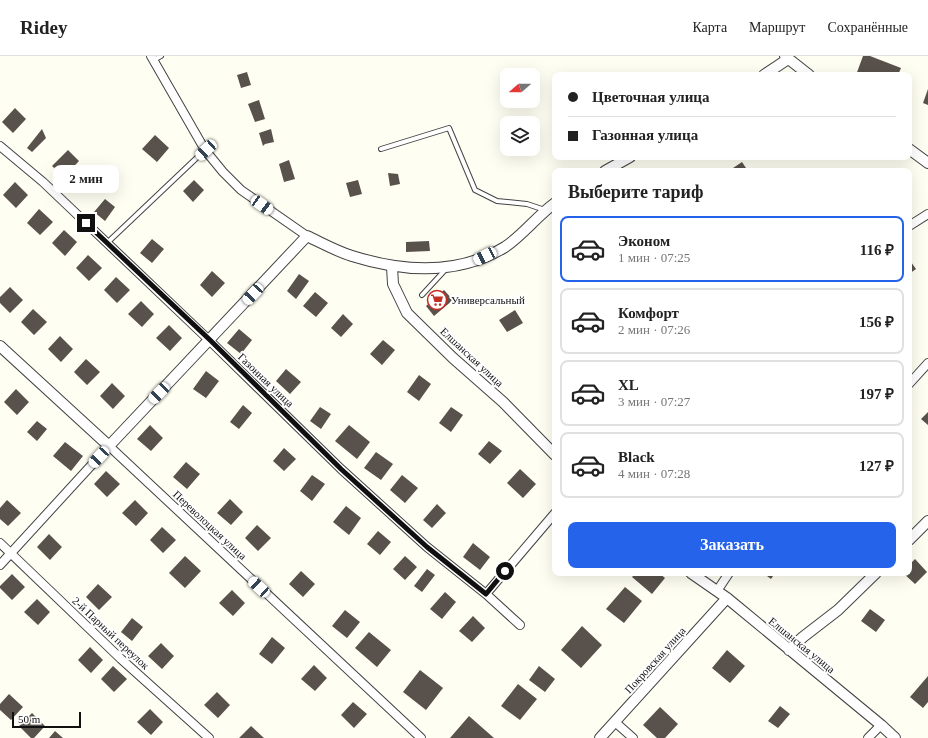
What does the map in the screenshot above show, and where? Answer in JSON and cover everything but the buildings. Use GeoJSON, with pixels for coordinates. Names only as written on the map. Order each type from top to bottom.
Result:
{"type":"FeatureCollection","features":[{"type":"Feature","properties":{"kind":"street"},"geometry":{"type":"LineString","coordinates":[[155,57],[206,150],[223,172],[241,190],[307,236],[351,255],[392,267],[413,269],[448,267],[476,262],[505,246],[552,204]]}},
{"type":"Feature","properties":{"kind":"street"},"geometry":{"type":"LineString","coordinates":[[768,72],[786,58],[805,72]]}},
{"type":"Feature","properties":{"kind":"street","name":"Газонная улица"},"geometry":{"type":"LineString","coordinates":[[0,146],[43,182],[210,340],[341,469],[427,547],[486,594],[520,625]]}},
{"type":"Feature","properties":{"kind":"street"},"geometry":{"type":"LineString","coordinates":[[912,151],[928,163]]}},
{"type":"Feature","properties":{"kind":"street"},"geometry":{"type":"LineString","coordinates":[[610,168],[625,160]]}},
{"type":"Feature","properties":{"kind":"street"},"geometry":{"type":"LineString","coordinates":[[912,224],[928,214]]}},
{"type":"Feature","properties":{"kind":"street"},"geometry":{"type":"LineString","coordinates":[[0,565],[109,446],[307,236]]}},
{"type":"Feature","properties":{"kind":"street","name":"Елшанская улица"},"geometry":{"type":"LineString","coordinates":[[392,267],[393,284],[407,313],[453,358],[503,402],[552,452]]}},
{"type":"Feature","properties":{"kind":"street","name":"Переволоцкая улица"},"geometry":{"type":"LineString","coordinates":[[0,346],[421,738]]}},
{"type":"Feature","properties":{"kind":"street"},"geometry":{"type":"LineString","coordinates":[[912,381],[928,363]]}},
{"type":"Feature","properties":{"kind":"street"},"geometry":{"type":"LineString","coordinates":[[486,594],[552,517]]}},
{"type":"Feature","properties":{"kind":"street"},"geometry":{"type":"LineString","coordinates":[[912,537],[928,521]]}},
{"type":"Feature","properties":{"kind":"street","name":"2-й Парный переулок"},"geometry":{"type":"LineString","coordinates":[[0,543],[121,659],[208,738]]}},
{"type":"Feature","properties":{"kind":"street","name":"Елшанская улица"},"geometry":{"type":"LineString","coordinates":[[695,576],[727,598],[895,738]]}},
{"type":"Feature","properties":{"kind":"street"},"geometry":{"type":"LineString","coordinates":[[717,591],[727,576]]}},
{"type":"Feature","properties":{"kind":"street"},"geometry":{"type":"LineString","coordinates":[[789,650],[803,637],[838,610],[873,576]]}},
{"type":"Feature","properties":{"kind":"street","name":"Покровская улица"},"geometry":{"type":"LineString","coordinates":[[600,738],[727,598]]}},
{"type":"Feature","properties":{"kind":"street"},"geometry":{"type":"LineString","coordinates":[[615,722],[633,738]]}},
{"type":"Feature","properties":{"kind":"street"},"geometry":{"type":"LineString","coordinates":[[868,738],[881,725]]}},
{"type":"Feature","properties":{"kind":"lane"},"geometry":{"type":"LineString","coordinates":[[381,149],[449,128],[475,190],[497,201],[527,204],[545,210]]}},
{"type":"Feature","properties":{"kind":"lane"},"geometry":{"type":"LineString","coordinates":[[107,243],[206,150]]}},
{"type":"Feature","properties":{"kind":"lane"},"geometry":{"type":"LineString","coordinates":[[422,295],[448,267]]}},
{"type":"Feature","properties":{"kind":"place","name":"Универсальный"},"geometry":{"type":"Point","coordinates":[437,300]}},
{"type":"Feature","properties":{"kind":"route"},"geometry":{"type":"LineString","coordinates":[[86,223],[210,340],[341,469],[427,547],[486,594],[505,571]]}}]}
